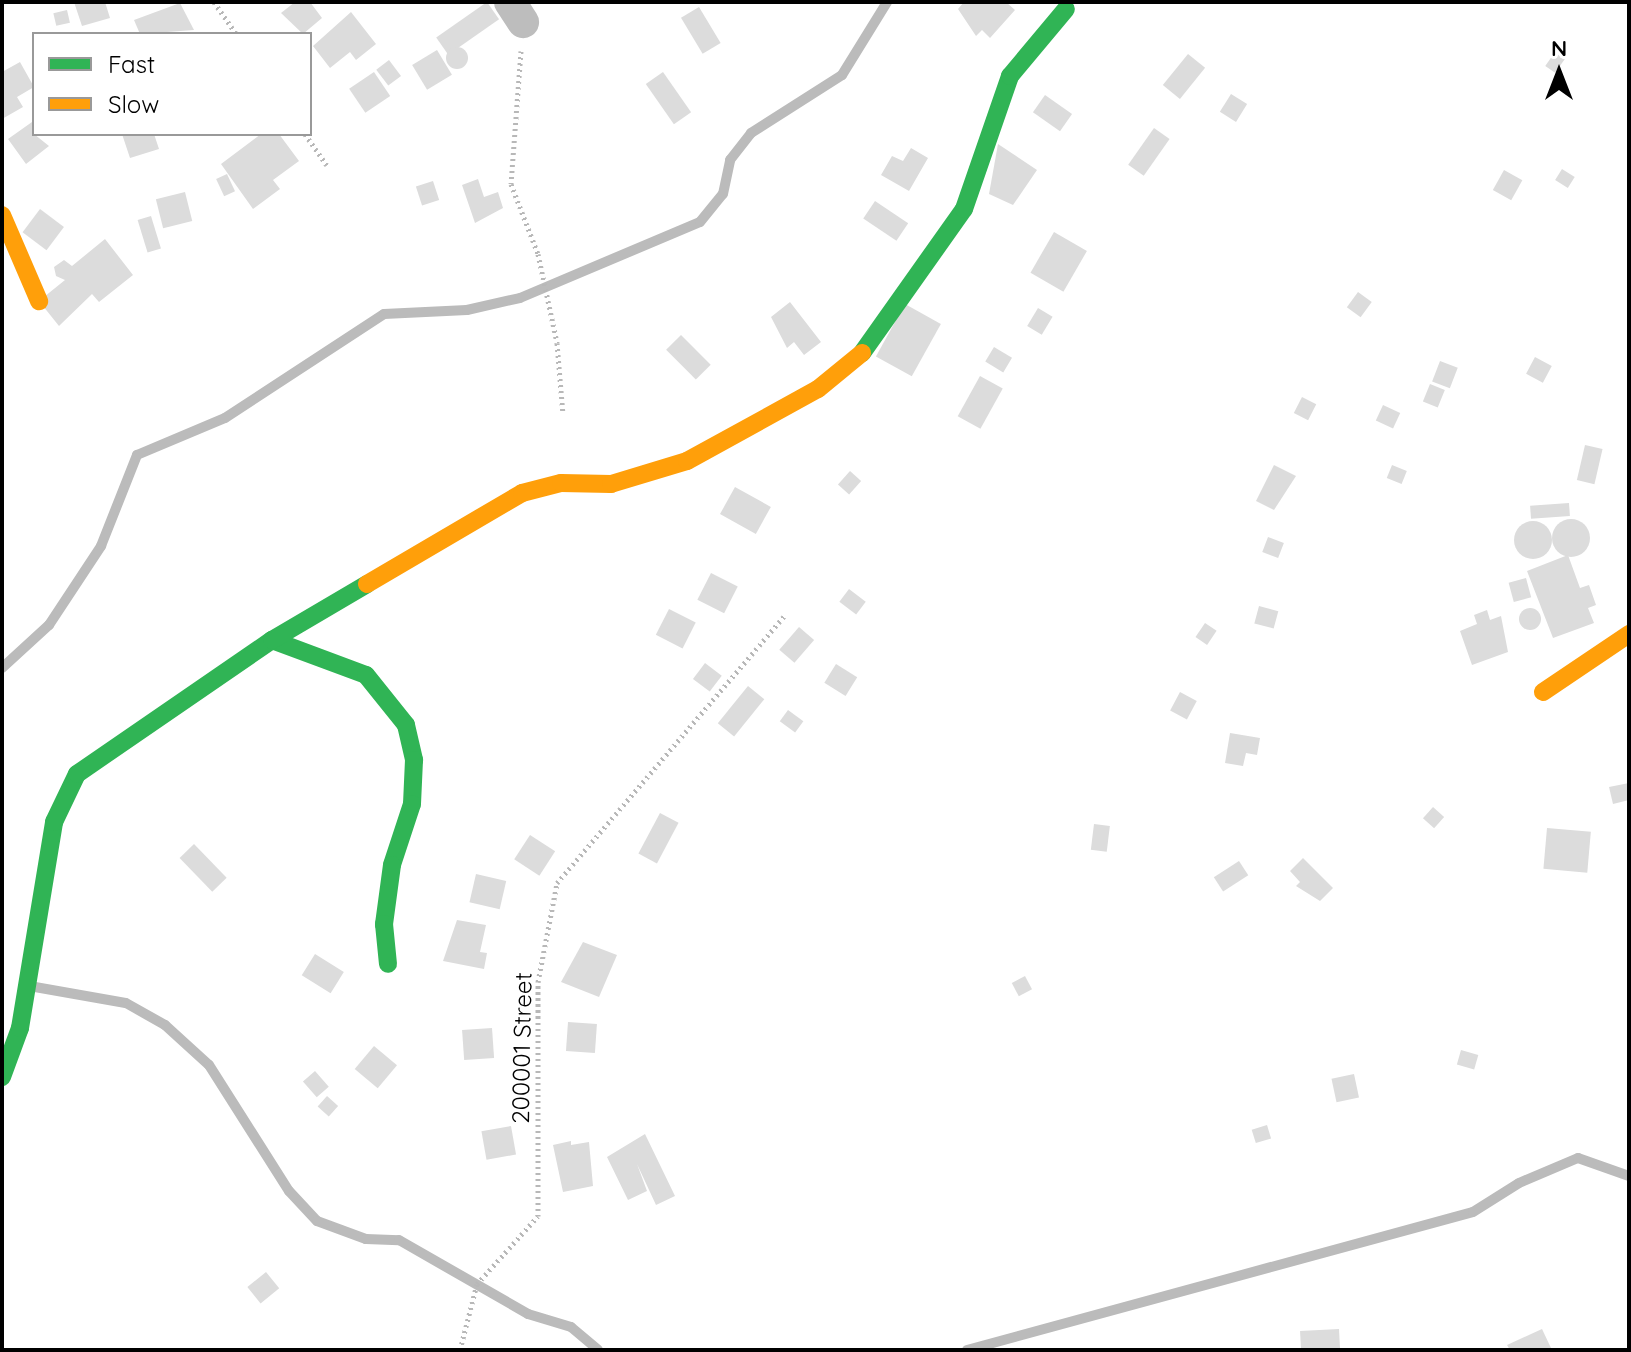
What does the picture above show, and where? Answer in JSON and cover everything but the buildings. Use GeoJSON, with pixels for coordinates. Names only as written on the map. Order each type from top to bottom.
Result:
{"type":"FeatureCollection","features":[{"type":"Feature","properties":{"kind":"street"},"geometry":{"type":"LineString","coordinates":[[2,1077],[20,1028],[54,822],[77,774],[113,745],[272,640],[522,493],[561,483],[611,484],[687,461],[818,389],[849,365],[964,209],[1010,76],[1066,9]]}},
{"type":"Feature","properties":{"kind":"street"},"geometry":{"type":"LineString","coordinates":[[2,215],[39,301]]}},
{"type":"Feature","properties":{"kind":"street"},"geometry":{"type":"LineString","coordinates":[[1543,692],[1629,634]]}},
{"type":"Feature","properties":{"kind":"street"},"geometry":{"type":"LineString","coordinates":[[272,640],[366,675],[406,725],[414,760],[412,804],[392,865],[384,924],[388,964]]}},
{"type":"Feature","properties":{"kind":"path"},"geometry":{"type":"LineString","coordinates":[[214,2],[235,32]]}},
{"type":"Feature","properties":{"kind":"path"},"geometry":{"type":"LineString","coordinates":[[517,12],[511,184],[538,254],[550,312],[563,414]]}},
{"type":"Feature","properties":{"kind":"path"},"geometry":{"type":"LineString","coordinates":[[306,136],[327,165]]}},
{"type":"Feature","properties":{"kind":"path","name":"200001 Street"},"geometry":{"type":"LineString","coordinates":[[460,1350],[477,1284],[538,1216],[538,982],[557,883],[785,615]]}},
{"type":"Feature","properties":{"kind":"waterway"},"geometry":{"type":"LineString","coordinates":[[2,668],[49,625],[101,546],[137,455],[225,418],[384,314],[467,310],[520,298],[700,222],[723,194],[730,160],[751,133],[842,75],[887,2]]}},
{"type":"Feature","properties":{"kind":"waterway"},"geometry":{"type":"LineString","coordinates":[[35,987],[126,1003],[165,1025],[209,1065],[289,1191],[317,1221],[366,1239],[399,1240],[528,1314],[571,1327],[598,1350]]}},
{"type":"Feature","properties":{"kind":"waterway"},"geometry":{"type":"LineString","coordinates":[[967,1350],[1473,1212],[1519,1183],[1578,1158],[1629,1176]]}},
{"type":"Feature","properties":{"kind":"traffic: fast"},"geometry":{"type":"LineString","coordinates":[[862,353],[964,209],[1010,76],[1066,9]]}},
{"type":"Feature","properties":{"kind":"traffic: fast"},"geometry":{"type":"LineString","coordinates":[[2,1077],[20,1028],[54,822],[77,774],[272,640],[367,584]]}},
{"type":"Feature","properties":{"kind":"traffic: fast"},"geometry":{"type":"LineString","coordinates":[[272,640],[366,675],[406,725],[414,760],[412,804],[392,865],[384,924],[388,964]]}},
{"type":"Feature","properties":{"kind":"traffic: slow"},"geometry":{"type":"LineString","coordinates":[[2,215],[39,301]]}},
{"type":"Feature","properties":{"kind":"traffic: slow"},"geometry":{"type":"LineString","coordinates":[[367,584],[522,493],[561,483],[611,484],[687,461],[818,389],[862,353]]}},
{"type":"Feature","properties":{"kind":"traffic: slow"},"geometry":{"type":"LineString","coordinates":[[1543,692],[1629,634]]}}]}
